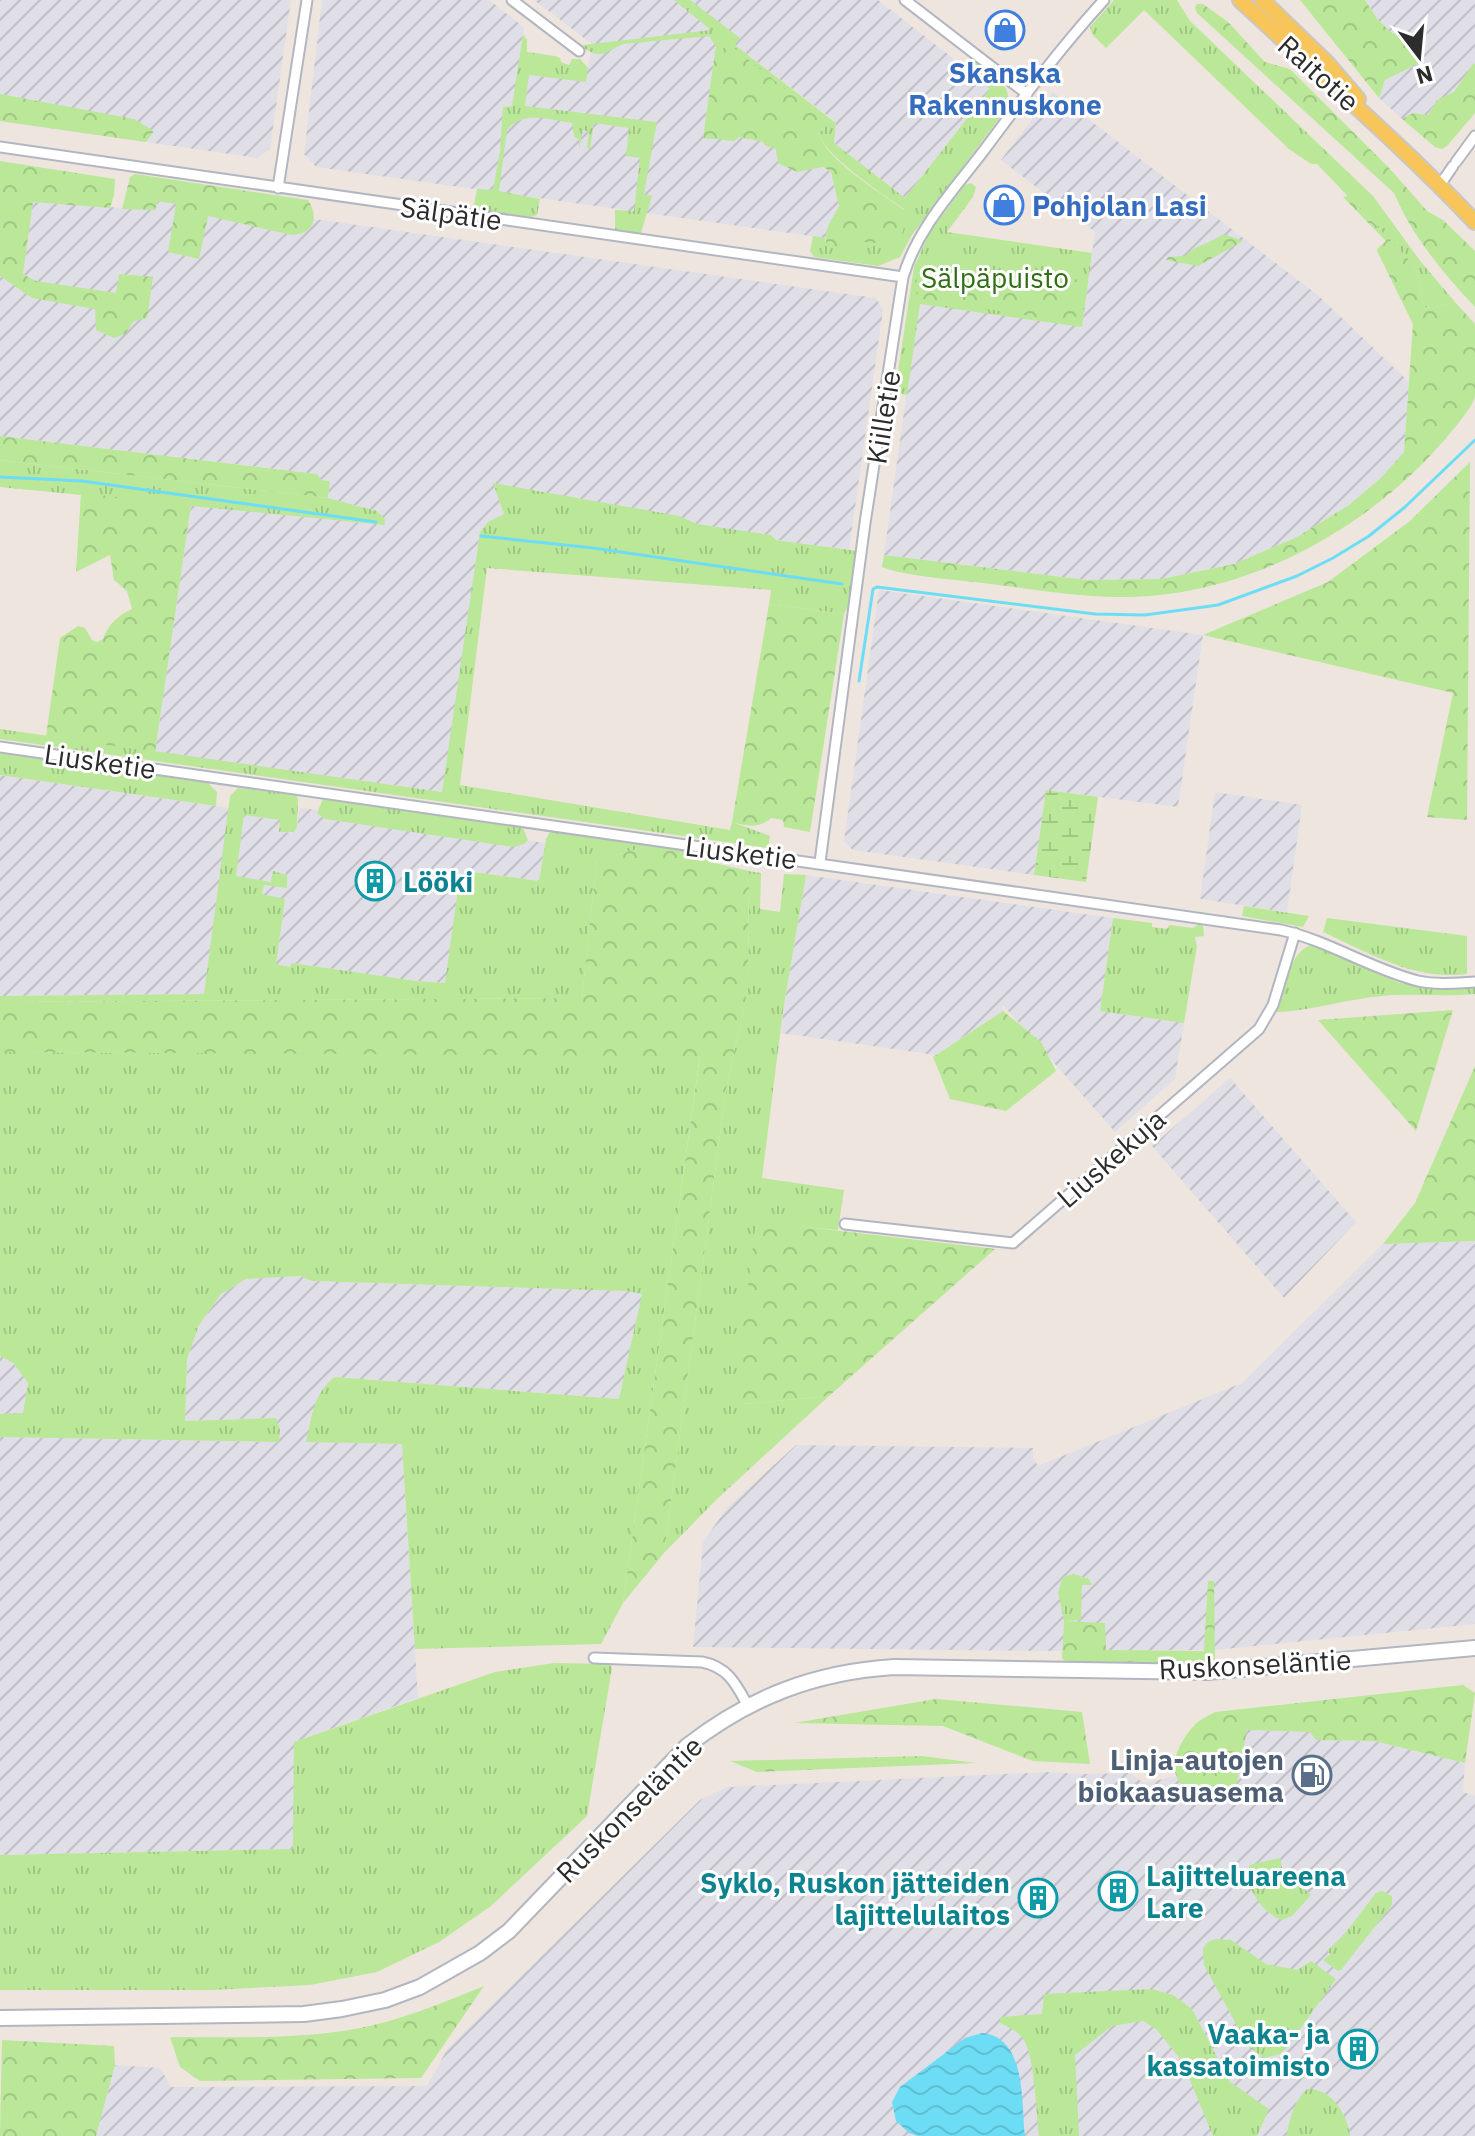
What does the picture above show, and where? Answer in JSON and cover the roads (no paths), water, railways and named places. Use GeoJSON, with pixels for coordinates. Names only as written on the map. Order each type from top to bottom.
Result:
{"type":"FeatureCollection","features":[{"type":"Feature","properties":{"kind":"main road","name":"Raitotie"},"geometry":{"type":"LineString","coordinates":[[1240,0],[1398,144],[1475,222]]}},
{"type":"Feature","properties":{"kind":"main road","name":"Raitotie"},"geometry":{"type":"LineString","coordinates":[[1262,0],[1328,64],[1398,144]]}},
{"type":"Feature","properties":{"kind":"street"},"geometry":{"type":"LineString","coordinates":[[278,188],[307,0]]}},
{"type":"Feature","properties":{"kind":"street"},"geometry":{"type":"LineString","coordinates":[[512,0],[579,51]]}},
{"type":"Feature","properties":{"kind":"street"},"geometry":{"type":"LineString","coordinates":[[905,0],[1027,94]]}},
{"type":"Feature","properties":{"kind":"street","name":"Kiilletie"},"geometry":{"type":"LineString","coordinates":[[820,862],[865,523],[903,277],[910,255],[926,225],[1101,0]]}},
{"type":"Feature","properties":{"kind":"street"},"geometry":{"type":"LineString","coordinates":[[1440,185],[1475,136]]}},
{"type":"Feature","properties":{"kind":"street","name":"Sälpätie"},"geometry":{"type":"LineString","coordinates":[[0,147],[903,277]]}},
{"type":"Feature","properties":{"kind":"street","name":"Liusketie"},"geometry":{"type":"LineString","coordinates":[[0,747],[820,862],[1295,933],[1420,981],[1439,984],[1475,982]]}},
{"type":"Feature","properties":{"kind":"street","name":"Liuskekuja"},"geometry":{"type":"LineString","coordinates":[[845,1224],[1013,1243],[1259,1029],[1273,1005],[1295,933]]}},
{"type":"Feature","properties":{"kind":"street","name":"Ruskonseläntie"},"geometry":{"type":"LineString","coordinates":[[0,2018],[304,2014],[385,2000],[420,1987],[480,1953],[509,1931],[687,1746],[729,1715],[795,1686],[864,1669],[894,1667],[1207,1672],[1475,1648]]}},
{"type":"Feature","properties":{"kind":"street"},"geometry":{"type":"LineString","coordinates":[[594,1658],[717,1665],[727,1673],[748,1706]]}},
{"type":"Feature","properties":{"kind":"water"},"geometry":{"type":"Polygon","coordinates":[[[982,2033],[997,2037],[1007,2046],[1014,2059],[1022,2090],[1025,2136],[918,2136],[909,2133],[896,2121],[892,2102],[900,2087],[965,2038],[982,2033]]]}},
{"type":"Feature","properties":{"kind":"waterway"},"geometry":{"type":"LineString","coordinates":[[859,681],[873,589],[877,587],[1095,614],[1145,615],[1218,605],[1297,576],[1369,536],[1405,507],[1475,440]]}},
{"type":"Feature","properties":{"kind":"waterway"},"geometry":{"type":"LineString","coordinates":[[0,477],[82,481],[376,522]]}},
{"type":"Feature","properties":{"kind":"waterway"},"geometry":{"type":"LineString","coordinates":[[481,536],[593,548],[842,584]]}},
{"type":"Feature","properties":{"kind":"place","name":"Skanska Rakennuskone"},"geometry":{"type":"Point","coordinates":[1005,30]}},
{"type":"Feature","properties":{"kind":"place","name":"Pohjolan Lasi"},"geometry":{"type":"Point","coordinates":[1004,205]}},
{"type":"Feature","properties":{"kind":"place","name":"Lööki"},"geometry":{"type":"Point","coordinates":[375,881]}},
{"type":"Feature","properties":{"kind":"place","name":"Linja-autojen biokaasuasema"},"geometry":{"type":"Point","coordinates":[1312,1775]}},
{"type":"Feature","properties":{"kind":"place","name":"Lajitteluareena Lare"},"geometry":{"type":"Point","coordinates":[1118,1891]}},
{"type":"Feature","properties":{"kind":"place","name":"Syklo, Ruskon jätteiden lajittelulaitos"},"geometry":{"type":"Point","coordinates":[1038,1898]}},
{"type":"Feature","properties":{"kind":"place","name":"Vaaka- ja kassatoimisto"},"geometry":{"type":"Point","coordinates":[1358,2049]}},
{"type":"Feature","properties":{"kind":"park label","name":"Sälpäpuisto"},"geometry":{"type":"Point","coordinates":[995,277]}}]}
